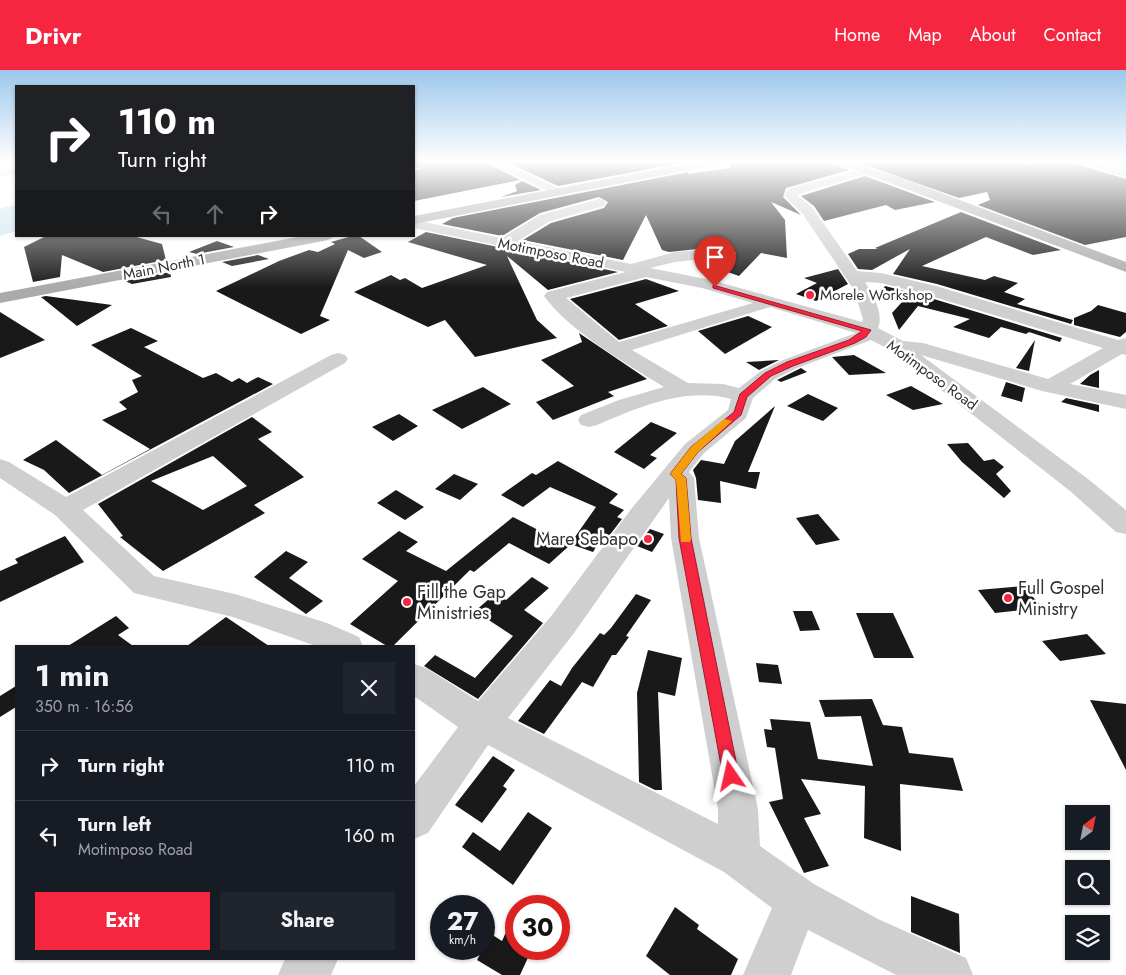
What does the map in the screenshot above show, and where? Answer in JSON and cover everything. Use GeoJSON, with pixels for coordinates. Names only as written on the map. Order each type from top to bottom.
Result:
{"type":"FeatureCollection","features":[{"type":"Feature","properties":{"kind":"main road"},"geometry":{"type":"LineString","coordinates":[[415,220],[497,203]]}},
{"type":"Feature","properties":{"kind":"main road"},"geometry":{"type":"LineString","coordinates":[[954,203],[1126,267]]}},
{"type":"Feature","properties":{"kind":"main road","name":"Main North 1"},"geometry":{"type":"LineString","coordinates":[[0,298],[323,237]]}},
{"type":"Feature","properties":{"kind":"street"},"geometry":{"type":"LineString","coordinates":[[504,244],[545,218],[598,203]]}},
{"type":"Feature","properties":{"kind":"street"},"geometry":{"type":"LineString","coordinates":[[415,818],[482,723],[562,624],[642,514],[694,450],[738,413],[743,396],[768,375],[790,364],[864,336],[872,319],[862,290],[807,210],[799,203]]}},
{"type":"Feature","properties":{"kind":"street","name":"Motimposo Road"},"geometry":{"type":"LineString","coordinates":[[415,224],[504,244],[639,270],[766,301],[867,330],[897,346],[1079,484],[1126,525]]}},
{"type":"Feature","properties":{"kind":"street"},"geometry":{"type":"LineString","coordinates":[[683,389],[616,349],[581,322],[553,296],[602,285],[639,270],[650,262],[675,257],[726,253]]}},
{"type":"Feature","properties":{"kind":"street"},"geometry":{"type":"LineString","coordinates":[[853,276],[881,278],[930,290],[1124,347]]}},
{"type":"Feature","properties":{"kind":"street"},"geometry":{"type":"LineString","coordinates":[[616,349],[761,306],[766,301]]}},
{"type":"Feature","properties":{"kind":"street"},"geometry":{"type":"LineString","coordinates":[[897,346],[916,347],[1050,386],[1091,392],[1126,402]]}},
{"type":"Feature","properties":{"kind":"street"},"geometry":{"type":"LineString","coordinates":[[1050,386],[1124,347]]}},
{"type":"Feature","properties":{"kind":"street"},"geometry":{"type":"LineString","coordinates":[[66,509],[338,359]]}},
{"type":"Feature","properties":{"kind":"street"},"geometry":{"type":"LineString","coordinates":[[589,420],[643,398],[683,389],[728,391],[743,396]]}},
{"type":"Feature","properties":{"kind":"street"},"geometry":{"type":"LineString","coordinates":[[0,467],[66,509],[145,585],[235,606],[316,632],[345,645]]}},
{"type":"Feature","properties":{"kind":"street"},"geometry":{"type":"LineString","coordinates":[[675,474],[681,478],[685,538],[738,809],[739,857]]}},
{"type":"Feature","properties":{"kind":"street"},"geometry":{"type":"LineString","coordinates":[[415,679],[482,723],[739,857],[798,900],[864,936],[950,975]]}},
{"type":"Feature","properties":{"kind":"street"},"geometry":{"type":"LineString","coordinates":[[767,975],[798,900]]}},
{"type":"Feature","properties":{"kind":"street"},"geometry":{"type":"LineString","coordinates":[[302,975],[313,960]]}},
{"type":"Feature","properties":{"kind":"water"},"geometry":{"type":"Polygon","coordinates":[[[15,205],[15,231],[0,236],[0,208],[15,205]]]}},
{"type":"Feature","properties":{"kind":"building"},"geometry":{"type":"Polygon","coordinates":[[[528,203],[576,203],[540,213],[502,236],[442,224],[453,218],[528,203]]]}},
{"type":"Feature","properties":{"kind":"building"},"geometry":{"type":"Polygon","coordinates":[[[607,203],[772,203],[785,220],[787,258],[761,253],[739,276],[697,261],[732,257],[736,253],[727,246],[669,252],[662,250],[646,215],[623,260],[523,240],[551,223],[604,208],[607,203]]]}},
{"type":"Feature","properties":{"kind":"building"},"geometry":{"type":"Polygon","coordinates":[[[774,203],[789,203],[801,215],[774,203]]]}},
{"type":"Feature","properties":{"kind":"building"},"geometry":{"type":"Polygon","coordinates":[[[810,203],[929,203],[895,210],[886,205],[824,221],[810,203]]]}},
{"type":"Feature","properties":{"kind":"building"},"geometry":{"type":"Polygon","coordinates":[[[982,203],[1126,203],[1126,237],[1085,245],[978,205],[982,203]]]}},
{"type":"Feature","properties":{"kind":"building"},"geometry":{"type":"Polygon","coordinates":[[[961,212],[1061,250],[1033,255],[986,237],[922,266],[985,280],[994,276],[1018,283],[1004,292],[1025,299],[1017,304],[1073,320],[1071,324],[937,284],[893,274],[910,249],[872,270],[858,269],[848,254],[859,249],[878,249],[875,248],[961,212]]]}},
{"type":"Feature","properties":{"kind":"building"},"geometry":{"type":"Polygon","coordinates":[[[426,232],[618,272],[548,290],[507,256],[537,320],[557,338],[475,357],[445,320],[428,327],[354,292],[391,275],[400,280],[405,278],[422,288],[487,265],[408,242],[426,232]]]}},
{"type":"Feature","properties":{"kind":"building"},"geometry":{"type":"Polygon","coordinates":[[[44,237],[137,237],[162,244],[166,260],[103,272],[62,255],[60,277],[33,282],[24,247],[44,237]]]}},
{"type":"Feature","properties":{"kind":"building"},"geometry":{"type":"Polygon","coordinates":[[[348,237],[360,237],[382,252],[364,258],[348,250],[320,316],[330,320],[301,334],[216,291],[279,261],[309,250],[318,252],[335,244],[331,242],[348,237]]]}},
{"type":"Feature","properties":{"kind":"building"},"geometry":{"type":"Polygon","coordinates":[[[217,241],[234,247],[197,254],[189,252],[217,241]]]}},
{"type":"Feature","properties":{"kind":"building"},"geometry":{"type":"Polygon","coordinates":[[[258,255],[269,259],[232,266],[222,262],[258,255]]]}},
{"type":"Feature","properties":{"kind":"building"},"geometry":{"type":"Polygon","coordinates":[[[838,269],[848,284],[816,301],[796,294],[817,283],[804,278],[838,269]]]}},
{"type":"Feature","properties":{"kind":"building"},"geometry":{"type":"Polygon","coordinates":[[[170,272],[171,277],[132,284],[125,281],[170,272]]]}},
{"type":"Feature","properties":{"kind":"building"},"geometry":{"type":"Polygon","coordinates":[[[646,279],[679,291],[635,304],[668,326],[619,340],[570,299],[646,279]]]}},
{"type":"Feature","properties":{"kind":"building"},"geometry":{"type":"Polygon","coordinates":[[[885,286],[1062,338],[1060,342],[1029,332],[1026,334],[1001,327],[989,338],[953,327],[970,319],[918,306],[899,330],[892,313],[902,302],[878,296],[885,286]]]}},
{"type":"Feature","properties":{"kind":"building"},"geometry":{"type":"Polygon","coordinates":[[[46,296],[112,305],[77,326],[41,297],[46,296]]]}},
{"type":"Feature","properties":{"kind":"building"},"geometry":{"type":"Polygon","coordinates":[[[1098,305],[1126,313],[1126,332],[1120,337],[1074,325],[1074,318],[1091,311],[1098,305]]]}},
{"type":"Feature","properties":{"kind":"building"},"geometry":{"type":"Polygon","coordinates":[[[0,312],[45,340],[0,358],[0,312]]]}},
{"type":"Feature","properties":{"kind":"building"},"geometry":{"type":"Polygon","coordinates":[[[748,316],[772,327],[725,354],[698,331],[748,316]]]}},
{"type":"Feature","properties":{"kind":"building"},"geometry":{"type":"Polygon","coordinates":[[[131,328],[158,341],[144,347],[203,378],[216,373],[232,382],[239,378],[247,383],[258,377],[273,384],[69,493],[44,470],[23,460],[56,440],[102,475],[150,449],[102,420],[127,409],[119,402],[138,392],[132,380],[142,376],[91,345],[131,328]]]}},
{"type":"Feature","properties":{"kind":"building"},"geometry":{"type":"Polygon","coordinates":[[[579,333],[647,379],[608,392],[614,396],[553,420],[536,402],[574,386],[541,360],[582,342],[579,333]]]}},
{"type":"Feature","properties":{"kind":"building"},"geometry":{"type":"Polygon","coordinates":[[[1035,340],[1029,371],[1016,368],[1035,340]]]}},
{"type":"Feature","properties":{"kind":"building"},"geometry":{"type":"Polygon","coordinates":[[[854,355],[886,373],[849,375],[832,357],[854,355]]]}},
{"type":"Feature","properties":{"kind":"building"},"geometry":{"type":"Polygon","coordinates":[[[779,360],[759,370],[746,362],[779,360]]]}},
{"type":"Feature","properties":{"kind":"building"},"geometry":{"type":"Polygon","coordinates":[[[801,368],[807,372],[781,382],[777,380],[801,368]]]}},
{"type":"Feature","properties":{"kind":"building"},"geometry":{"type":"Polygon","coordinates":[[[1099,370],[1099,388],[1080,384],[1090,375],[1099,370]]]}},
{"type":"Feature","properties":{"kind":"building"},"geometry":{"type":"Polygon","coordinates":[[[1006,382],[1025,388],[1022,402],[1001,396],[1006,382]]]}},
{"type":"Feature","properties":{"kind":"building"},"geometry":{"type":"Polygon","coordinates":[[[911,386],[943,404],[913,410],[886,395],[911,386]]]}},
{"type":"Feature","properties":{"kind":"building"},"geometry":{"type":"Polygon","coordinates":[[[483,387],[511,404],[462,429],[432,410],[483,387]]]}},
{"type":"Feature","properties":{"kind":"building"},"geometry":{"type":"Polygon","coordinates":[[[808,394],[838,408],[823,421],[787,406],[808,394]]]}},
{"type":"Feature","properties":{"kind":"building"},"geometry":{"type":"Polygon","coordinates":[[[1066,398],[1099,405],[1099,412],[1061,402],[1066,398]]]}},
{"type":"Feature","properties":{"kind":"building"},"geometry":{"type":"Polygon","coordinates":[[[775,406],[748,472],[760,472],[756,489],[720,481],[721,503],[698,500],[696,478],[693,470],[701,460],[724,464],[735,441],[775,406]]]}},
{"type":"Feature","properties":{"kind":"building"},"geometry":{"type":"Polygon","coordinates":[[[399,414],[418,426],[393,441],[372,427],[399,414]]]}},
{"type":"Feature","properties":{"kind":"building"},"geometry":{"type":"Polygon","coordinates":[[[252,417],[272,432],[258,439],[304,477],[254,505],[265,513],[163,571],[120,537],[123,536],[98,504],[252,417]],[[213,456],[151,481],[203,510],[247,486],[213,456]]]}},
{"type":"Feature","properties":{"kind":"building"},"geometry":{"type":"Polygon","coordinates":[[[651,422],[677,433],[650,455],[657,458],[644,469],[614,452],[651,422]]]}},
{"type":"Feature","properties":{"kind":"building"},"geometry":{"type":"Polygon","coordinates":[[[968,443],[984,461],[994,459],[1004,467],[996,474],[1011,491],[1004,498],[962,462],[947,444],[968,443]]]}},
{"type":"Feature","properties":{"kind":"building"},"geometry":{"type":"Polygon","coordinates":[[[558,461],[618,494],[609,503],[624,510],[617,517],[622,519],[609,536],[604,534],[593,552],[570,544],[596,507],[550,487],[523,507],[501,495],[532,473],[536,475],[558,461]]]}},
{"type":"Feature","properties":{"kind":"building"},"geometry":{"type":"Polygon","coordinates":[[[454,474],[478,484],[460,500],[435,489],[454,474]]]}},
{"type":"Feature","properties":{"kind":"building"},"geometry":{"type":"Polygon","coordinates":[[[396,490],[424,507],[405,520],[377,503],[396,490]]]}},
{"type":"Feature","properties":{"kind":"building"},"geometry":{"type":"Polygon","coordinates":[[[818,514],[840,540],[816,545],[796,518],[818,514]]]}},
{"type":"Feature","properties":{"kind":"building"},"geometry":{"type":"Polygon","coordinates":[[[513,517],[569,546],[549,564],[509,543],[474,572],[470,570],[394,645],[385,645],[350,624],[398,581],[362,559],[399,531],[418,542],[406,551],[446,571],[513,517]]]}},
{"type":"Feature","properties":{"kind":"building","name":"Mare Sebapo"},"geometry":{"type":"Polygon","coordinates":[[[650,529],[664,534],[652,552],[637,546],[650,529]]]}},
{"type":"Feature","properties":{"kind":"building"},"geometry":{"type":"Polygon","coordinates":[[[65,536],[84,562],[0,602],[0,571],[18,563],[15,559],[65,536]]]}},
{"type":"Feature","properties":{"kind":"building"},"geometry":{"type":"Polygon","coordinates":[[[286,551],[308,562],[289,578],[323,601],[306,614],[254,577],[286,551]]]}},
{"type":"Feature","properties":{"kind":"building"},"geometry":{"type":"Polygon","coordinates":[[[532,577],[549,588],[524,610],[543,623],[478,699],[424,666],[435,655],[475,678],[513,636],[475,611],[496,593],[506,600],[532,577]]]}},
{"type":"Feature","properties":{"kind":"building","name":"Full Gospel Ministry"},"geometry":{"type":"Polygon","coordinates":[[[1023,586],[1043,608],[995,613],[978,590],[1023,586]]]}},
{"type":"Feature","properties":{"kind":"building"},"geometry":{"type":"Polygon","coordinates":[[[636,594],[651,600],[626,636],[629,637],[616,655],[612,655],[593,687],[582,682],[544,734],[518,721],[550,680],[561,686],[572,668],[600,633],[604,635],[611,628],[636,594]]]}},
{"type":"Feature","properties":{"kind":"building"},"geometry":{"type":"Polygon","coordinates":[[[793,611],[812,611],[820,630],[800,631],[793,611]]]}},
{"type":"Feature","properties":{"kind":"building"},"geometry":{"type":"Polygon","coordinates":[[[856,613],[893,613],[914,658],[874,658],[856,613]]]}},
{"type":"Feature","properties":{"kind":"building"},"geometry":{"type":"Polygon","coordinates":[[[116,616],[129,628],[118,635],[132,645],[70,645],[116,616]]]}},
{"type":"Feature","properties":{"kind":"building"},"geometry":{"type":"Polygon","coordinates":[[[226,617],[268,645],[188,645],[226,617]]]}},
{"type":"Feature","properties":{"kind":"building"},"geometry":{"type":"Polygon","coordinates":[[[1087,634],[1106,654],[1060,661],[1042,641],[1087,634]]]}},
{"type":"Feature","properties":{"kind":"building"},"geometry":{"type":"Polygon","coordinates":[[[648,650],[682,658],[675,696],[658,692],[662,790],[655,790],[639,782],[637,693],[648,650]]]}},
{"type":"Feature","properties":{"kind":"building"},"geometry":{"type":"Polygon","coordinates":[[[756,663],[778,665],[782,684],[759,682],[756,663]]]}},
{"type":"Feature","properties":{"kind":"building"},"geometry":{"type":"Polygon","coordinates":[[[15,687],[15,708],[0,717],[0,696],[15,687]]]}},
{"type":"Feature","properties":{"kind":"building"},"geometry":{"type":"Polygon","coordinates":[[[872,699],[883,725],[902,727],[909,753],[953,758],[963,791],[900,784],[901,851],[864,838],[865,786],[801,779],[821,814],[804,818],[829,866],[804,873],[769,802],[783,799],[775,748],[767,747],[764,729],[772,730],[770,719],[810,722],[818,759],[873,766],[861,716],[825,717],[819,700],[872,699]]]}},
{"type":"Feature","properties":{"kind":"building"},"geometry":{"type":"Polygon","coordinates":[[[1090,700],[1126,704],[1126,770],[1090,700]]]}},
{"type":"Feature","properties":{"kind":"building"},"geometry":{"type":"Polygon","coordinates":[[[493,756],[515,770],[503,786],[507,789],[482,823],[455,805],[493,756]]]}},
{"type":"Feature","properties":{"kind":"building"},"geometry":{"type":"Polygon","coordinates":[[[528,812],[552,828],[513,885],[462,847],[473,832],[500,851],[528,812]]]}},
{"type":"Feature","properties":{"kind":"building"},"geometry":{"type":"Polygon","coordinates":[[[911,896],[959,914],[960,953],[911,932],[911,896]]]}},
{"type":"Feature","properties":{"kind":"building"},"geometry":{"type":"Polygon","coordinates":[[[675,907],[699,925],[697,929],[738,959],[731,975],[670,975],[646,956],[675,907]]]}},
{"type":"Feature","properties":{"kind":"building"},"geometry":{"type":"Polygon","coordinates":[[[505,935],[505,960],[527,960],[520,975],[502,975],[477,960],[495,960],[495,937],[502,941],[505,935]]]}},
{"type":"Feature","properties":{"kind":"slow traffic"},"geometry":{"type":"LineString","coordinates":[[686,539],[681,478],[675,474],[694,450],[728,421]]}},
{"type":"Feature","properties":{"kind":"place","name":"Morele Workshop"},"geometry":{"type":"Point","coordinates":[810,295]}},
{"type":"Feature","properties":{"kind":"place","name":"Mare Sebapo"},"geometry":{"type":"Point","coordinates":[648,539]}},
{"type":"Feature","properties":{"kind":"place","name":"Full Gospel Ministry"},"geometry":{"type":"Point","coordinates":[1008,598]}},
{"type":"Feature","properties":{"kind":"place","name":"Fill the Gap Ministries"},"geometry":{"type":"Point","coordinates":[407,602]}},
{"type":"Feature","properties":{"kind":"route"},"geometry":{"type":"LineString","coordinates":[[715,287],[867,330],[864,336],[790,364],[768,375],[743,396],[738,413],[694,450],[675,474],[681,478],[685,538],[731,776]]}}]}
